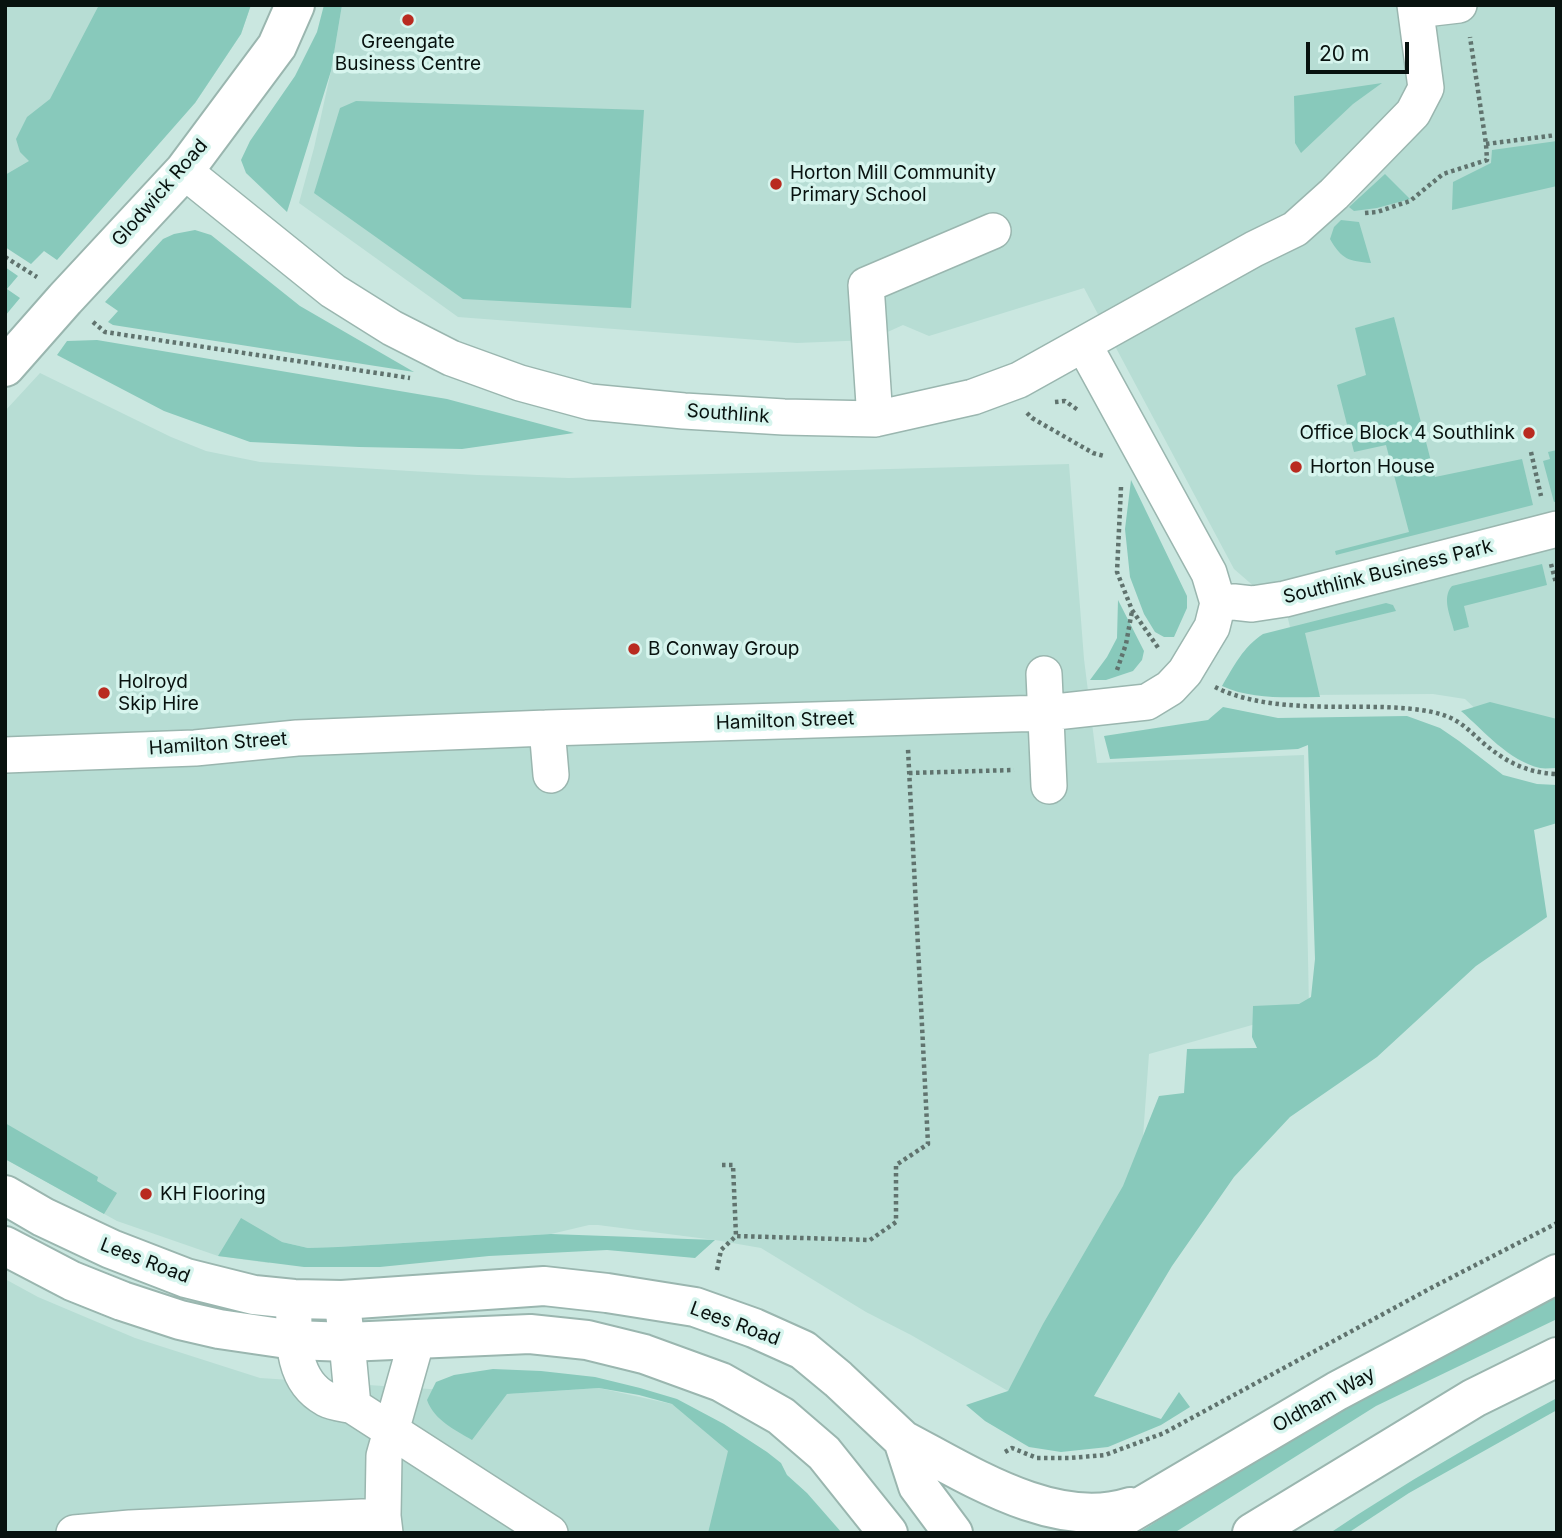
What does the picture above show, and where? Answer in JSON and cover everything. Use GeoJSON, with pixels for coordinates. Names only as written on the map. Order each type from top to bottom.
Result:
{"type":"FeatureCollection","features":[{"type":"Feature","properties":{"kind":"main road","name":"Glodwick Road"},"geometry":{"type":"LineString","coordinates":[[5,367],[184,171],[277,46],[295,5]]}},
{"type":"Feature","properties":{"kind":"main road","name":"Lees Road"},"geometry":{"type":"LineString","coordinates":[[5,1195],[43,1217],[111,1249],[186,1278],[254,1295],[342,1300],[544,1286],[695,1307],[754,1328],[803,1350],[903,1440],[918,1486],[953,1533]]}},
{"type":"Feature","properties":{"kind":"main road"},"geometry":{"type":"LineString","coordinates":[[5,1246],[72,1281],[122,1301],[180,1320],[219,1329],[294,1340],[348,1342],[530,1334],[587,1339],[644,1353],[721,1382],[781,1416],[824,1453],[888,1533]]}},
{"type":"Feature","properties":{"kind":"main road","name":"Oldham Way"},"geometry":{"type":"LineString","coordinates":[[1096,1533],[1337,1391],[1557,1274]]}},
{"type":"Feature","properties":{"kind":"main road"},"geometry":{"type":"LineString","coordinates":[[1252,1533],[1474,1398],[1557,1357]]}},
{"type":"Feature","properties":{"kind":"main road"},"geometry":{"type":"LineString","coordinates":[[903,1440],[1012,1496],[1044,1507],[1098,1513],[1149,1500]]}},
{"type":"Feature","properties":{"kind":"street","name":"Southlink"},"geometry":{"type":"LineString","coordinates":[[184,171],[333,291],[392,328],[451,358],[520,383],[590,402],[684,411],[875,419],[973,397],[1019,380],[1254,249],[1295,229],[1334,194],[1413,113],[1426,88],[1416,8]]}},
{"type":"Feature","properties":{"kind":"street"},"geometry":{"type":"LineString","coordinates":[[1416,8],[1464,21]]}},
{"type":"Feature","properties":{"kind":"street"},"geometry":{"type":"LineString","coordinates":[[875,419],[866,285],[993,231]]}},
{"type":"Feature","properties":{"kind":"street"},"geometry":{"type":"LineString","coordinates":[[1084,345],[1209,573],[1218,603]]}},
{"type":"Feature","properties":{"kind":"street","name":"Southlink Business Park"},"geometry":{"type":"LineString","coordinates":[[1218,603],[1252,604],[1285,599],[1550,518]]}},
{"type":"Feature","properties":{"kind":"street","name":"Hamilton Street"},"geometry":{"type":"LineString","coordinates":[[5,755],[186,748],[297,738],[1046,713],[1147,702],[1170,688],[1185,672],[1212,627],[1218,603]]}},
{"type":"Feature","properties":{"kind":"street"},"geometry":{"type":"LineString","coordinates":[[1035,778],[1046,713],[1044,674]]}},
{"type":"Feature","properties":{"kind":"street"},"geometry":{"type":"LineString","coordinates":[[547,728],[551,775]]}},
{"type":"Feature","properties":{"kind":"street"},"geometry":{"type":"LineString","coordinates":[[294,1299],[297,1361],[312,1389],[327,1400],[353,1406],[550,1533]]}},
{"type":"Feature","properties":{"kind":"street"},"geometry":{"type":"LineString","coordinates":[[342,1300],[353,1406]]}},
{"type":"Feature","properties":{"kind":"street"},"geometry":{"type":"LineString","coordinates":[[74,1533],[384,1524],[384,1456],[417,1339]]}},
{"type":"Feature","properties":{"kind":"path"},"geometry":{"type":"LineString","coordinates":[[1357,215],[1377,212],[1410,201],[1443,174],[1487,160],[1464,21]]}},
{"type":"Feature","properties":{"kind":"path"},"geometry":{"type":"LineString","coordinates":[[1486,144],[1557,135]]}},
{"type":"Feature","properties":{"kind":"path"},"geometry":{"type":"LineString","coordinates":[[5,257],[46,283]]}},
{"type":"Feature","properties":{"kind":"path"},"geometry":{"type":"LineString","coordinates":[[1021,407],[1032,418],[1093,453],[1109,457]]}},
{"type":"Feature","properties":{"kind":"path"},"geometry":{"type":"LineString","coordinates":[[1531,452],[1550,518]]}},
{"type":"Feature","properties":{"kind":"path"},"geometry":{"type":"LineString","coordinates":[[1114,675],[1126,644],[1132,610]]}},
{"type":"Feature","properties":{"kind":"path"},"geometry":{"type":"LineString","coordinates":[[1214,687],[1232,696],[1281,704],[1409,708],[1445,715],[1461,723],[1509,763],[1540,773],[1557,774]]}},
{"type":"Feature","properties":{"kind":"path"},"geometry":{"type":"LineString","coordinates":[[717,1270],[721,1250],[736,1236],[870,1240],[896,1222],[896,1165],[928,1144],[908,745]]}},
{"type":"Feature","properties":{"kind":"path"},"geometry":{"type":"LineString","coordinates":[[909,773],[1035,778]]}},
{"type":"Feature","properties":{"kind":"path"},"geometry":{"type":"LineString","coordinates":[[722,1165],[733,1164],[736,1236]]}},
{"type":"Feature","properties":{"kind":"path"},"geometry":{"type":"LineString","coordinates":[[1012,1448],[1037,1458],[1105,1455],[1164,1433],[1557,1223]]}},
{"type":"Feature","properties":{"kind":"shaded area"},"geometry":{"type":"Polygon","coordinates":[[[5,5],[251,5],[241,34],[195,103],[5,209],[5,5]]]}},
{"type":"Feature","properties":{"kind":"shaded area"},"geometry":{"type":"Polygon","coordinates":[[[342,5],[1557,5],[1557,757],[1504,736],[1465,699],[1433,694],[1307,695],[1287,615],[1234,569],[1084,288],[929,336],[903,325],[870,340],[797,343],[458,317],[299,203],[331,71],[342,5]]]}},
{"type":"Feature","properties":{"kind":"shaded area"},"geometry":{"type":"Polygon","coordinates":[[[40,373],[171,437],[206,451],[260,462],[569,478],[1069,464],[1084,659],[1097,763],[1304,755],[1309,1009],[1149,1054],[1140,1178],[1008,1391],[866,1312],[761,1248],[589,1225],[551,1234],[338,1247],[308,1248],[282,1242],[269,1263],[218,1256],[117,1221],[5,1159],[5,411],[40,373]]]}},
{"type":"Feature","properties":{"kind":"shaded area"},"geometry":{"type":"Polygon","coordinates":[[[5,1279],[38,1297],[135,1338],[260,1378],[507,1394],[599,1388],[685,1407],[736,1441],[709,1533],[5,1533],[5,1279]]]}},
{"type":"Feature","properties":{"kind":"green space"},"geometry":{"type":"Polygon","coordinates":[[[99,5],[251,5],[241,34],[195,103],[57,260],[44,251],[31,264],[5,247],[5,175],[29,161],[20,152],[16,139],[27,117],[50,99],[99,5]]]}},
{"type":"Feature","properties":{"kind":"green space"},"geometry":{"type":"Polygon","coordinates":[[[324,5],[342,5],[331,71],[287,212],[246,173],[241,160],[250,141],[295,76],[317,32],[324,5]]]}},
{"type":"Feature","properties":{"kind":"green space"},"geometry":{"type":"Polygon","coordinates":[[[1382,83],[1353,104],[1301,153],[1295,143],[1294,96],[1382,83]]]}},
{"type":"Feature","properties":{"kind":"green space"},"geometry":{"type":"Polygon","coordinates":[[[356,101],[644,110],[631,308],[463,299],[314,193],[340,108],[356,101]]]}},
{"type":"Feature","properties":{"kind":"green space"},"geometry":{"type":"Polygon","coordinates":[[[1557,141],[1557,186],[1452,210],[1453,182],[1491,163],[1492,150],[1557,141]]]}},
{"type":"Feature","properties":{"kind":"green space"},"geometry":{"type":"Polygon","coordinates":[[[1385,174],[1410,199],[1377,208],[1354,211],[1349,207],[1385,174]]]}},
{"type":"Feature","properties":{"kind":"green space"},"geometry":{"type":"Polygon","coordinates":[[[1341,220],[1359,222],[1371,263],[1347,258],[1334,246],[1330,239],[1334,227],[1341,220]]]}},
{"type":"Feature","properties":{"kind":"green space"},"geometry":{"type":"Polygon","coordinates":[[[195,230],[211,235],[300,306],[414,372],[113,325],[108,322],[118,311],[105,302],[163,239],[195,230]]]}},
{"type":"Feature","properties":{"kind":"green space"},"geometry":{"type":"Polygon","coordinates":[[[5,267],[18,276],[7,289],[20,298],[5,316],[5,267]]]}},
{"type":"Feature","properties":{"kind":"green space"},"geometry":{"type":"Polygon","coordinates":[[[1394,317],[1435,477],[1522,459],[1533,505],[1336,555],[1335,551],[1409,532],[1386,445],[1354,452],[1337,385],[1366,375],[1355,328],[1394,317]]]}},
{"type":"Feature","properties":{"kind":"green space"},"geometry":{"type":"Polygon","coordinates":[[[97,340],[447,399],[574,433],[462,449],[250,442],[164,411],[57,355],[67,341],[97,340]]]}},
{"type":"Feature","properties":{"kind":"green space"},"geometry":{"type":"Polygon","coordinates":[[[1557,450],[1557,501],[1554,502],[1543,461],[1550,459],[1548,452],[1557,450]]]}},
{"type":"Feature","properties":{"kind":"green space"},"geometry":{"type":"Polygon","coordinates":[[[1131,480],[1187,596],[1187,608],[1174,637],[1164,637],[1155,632],[1144,614],[1130,577],[1125,529],[1131,480]]]}},
{"type":"Feature","properties":{"kind":"green space"},"geometry":{"type":"Polygon","coordinates":[[[1542,564],[1547,585],[1464,606],[1469,627],[1454,631],[1447,602],[1452,586],[1542,564]]]}},
{"type":"Feature","properties":{"kind":"green space"},"geometry":{"type":"Polygon","coordinates":[[[1118,600],[1144,651],[1142,660],[1133,671],[1106,680],[1090,680],[1117,638],[1118,600]]]}},
{"type":"Feature","properties":{"kind":"green space"},"geometry":{"type":"Polygon","coordinates":[[[1386,603],[1393,605],[1396,611],[1305,633],[1320,697],[1258,696],[1222,686],[1244,651],[1263,634],[1386,603]]]}},
{"type":"Feature","properties":{"kind":"green space"},"geometry":{"type":"Polygon","coordinates":[[[1490,702],[1557,719],[1557,768],[1540,768],[1518,759],[1461,711],[1490,702]]]}},
{"type":"Feature","properties":{"kind":"green space"},"geometry":{"type":"Polygon","coordinates":[[[1223,707],[1278,718],[1407,716],[1440,728],[1503,775],[1537,784],[1557,785],[1557,823],[1534,830],[1547,917],[1476,966],[1377,1057],[1290,1117],[1234,1177],[1172,1266],[1094,1396],[1161,1419],[1179,1392],[1190,1407],[1161,1425],[1108,1447],[1061,1452],[1029,1447],[985,1421],[966,1405],[1008,1391],[1043,1324],[1123,1186],[1159,1096],[1184,1093],[1187,1049],[1257,1048],[1252,1037],[1253,1006],[1299,1004],[1311,997],[1315,959],[1308,745],[1298,749],[1110,759],[1104,736],[1208,720],[1223,707]]]}},
{"type":"Feature","properties":{"kind":"green space"},"geometry":{"type":"Polygon","coordinates":[[[5,1123],[98,1177],[97,1181],[117,1193],[104,1214],[5,1159],[5,1123]]]}},
{"type":"Feature","properties":{"kind":"green space"},"geometry":{"type":"Polygon","coordinates":[[[241,1218],[282,1242],[308,1248],[551,1234],[715,1240],[695,1258],[607,1250],[489,1256],[380,1267],[304,1267],[218,1256],[241,1218]]]}},
{"type":"Feature","properties":{"kind":"green space"},"geometry":{"type":"Polygon","coordinates":[[[1557,1296],[1557,1319],[1376,1406],[1174,1533],[1138,1533],[1370,1393],[1557,1296]]]}},
{"type":"Feature","properties":{"kind":"green space"},"geometry":{"type":"Polygon","coordinates":[[[493,1369],[595,1377],[677,1399],[724,1424],[781,1463],[787,1475],[807,1493],[842,1533],[708,1533],[728,1451],[672,1404],[599,1388],[507,1394],[472,1440],[446,1424],[430,1407],[427,1400],[436,1382],[454,1375],[493,1369]]]}},
{"type":"Feature","properties":{"kind":"green space"},"geometry":{"type":"Polygon","coordinates":[[[1557,1398],[1557,1410],[1409,1493],[1348,1533],[1330,1533],[1442,1463],[1557,1398]]]}},
{"type":"Feature","properties":{"kind":"place","name":"Greengate Business Centre"},"geometry":{"type":"Point","coordinates":[408,20]}},
{"type":"Feature","properties":{"kind":"place","name":"Horton Mill Community Primary School"},"geometry":{"type":"Point","coordinates":[776,184]}},
{"type":"Feature","properties":{"kind":"place","name":"Office Block 4 Southlink"},"geometry":{"type":"Point","coordinates":[1529,433]}},
{"type":"Feature","properties":{"kind":"place","name":"Horton House"},"geometry":{"type":"Point","coordinates":[1296,467]}},
{"type":"Feature","properties":{"kind":"place","name":"B Conway Group"},"geometry":{"type":"Point","coordinates":[634,649]}},
{"type":"Feature","properties":{"kind":"place","name":"Holroyd Skip Hire"},"geometry":{"type":"Point","coordinates":[104,693]}},
{"type":"Feature","properties":{"kind":"place","name":"KH Flooring"},"geometry":{"type":"Point","coordinates":[146,1194]}}]}
